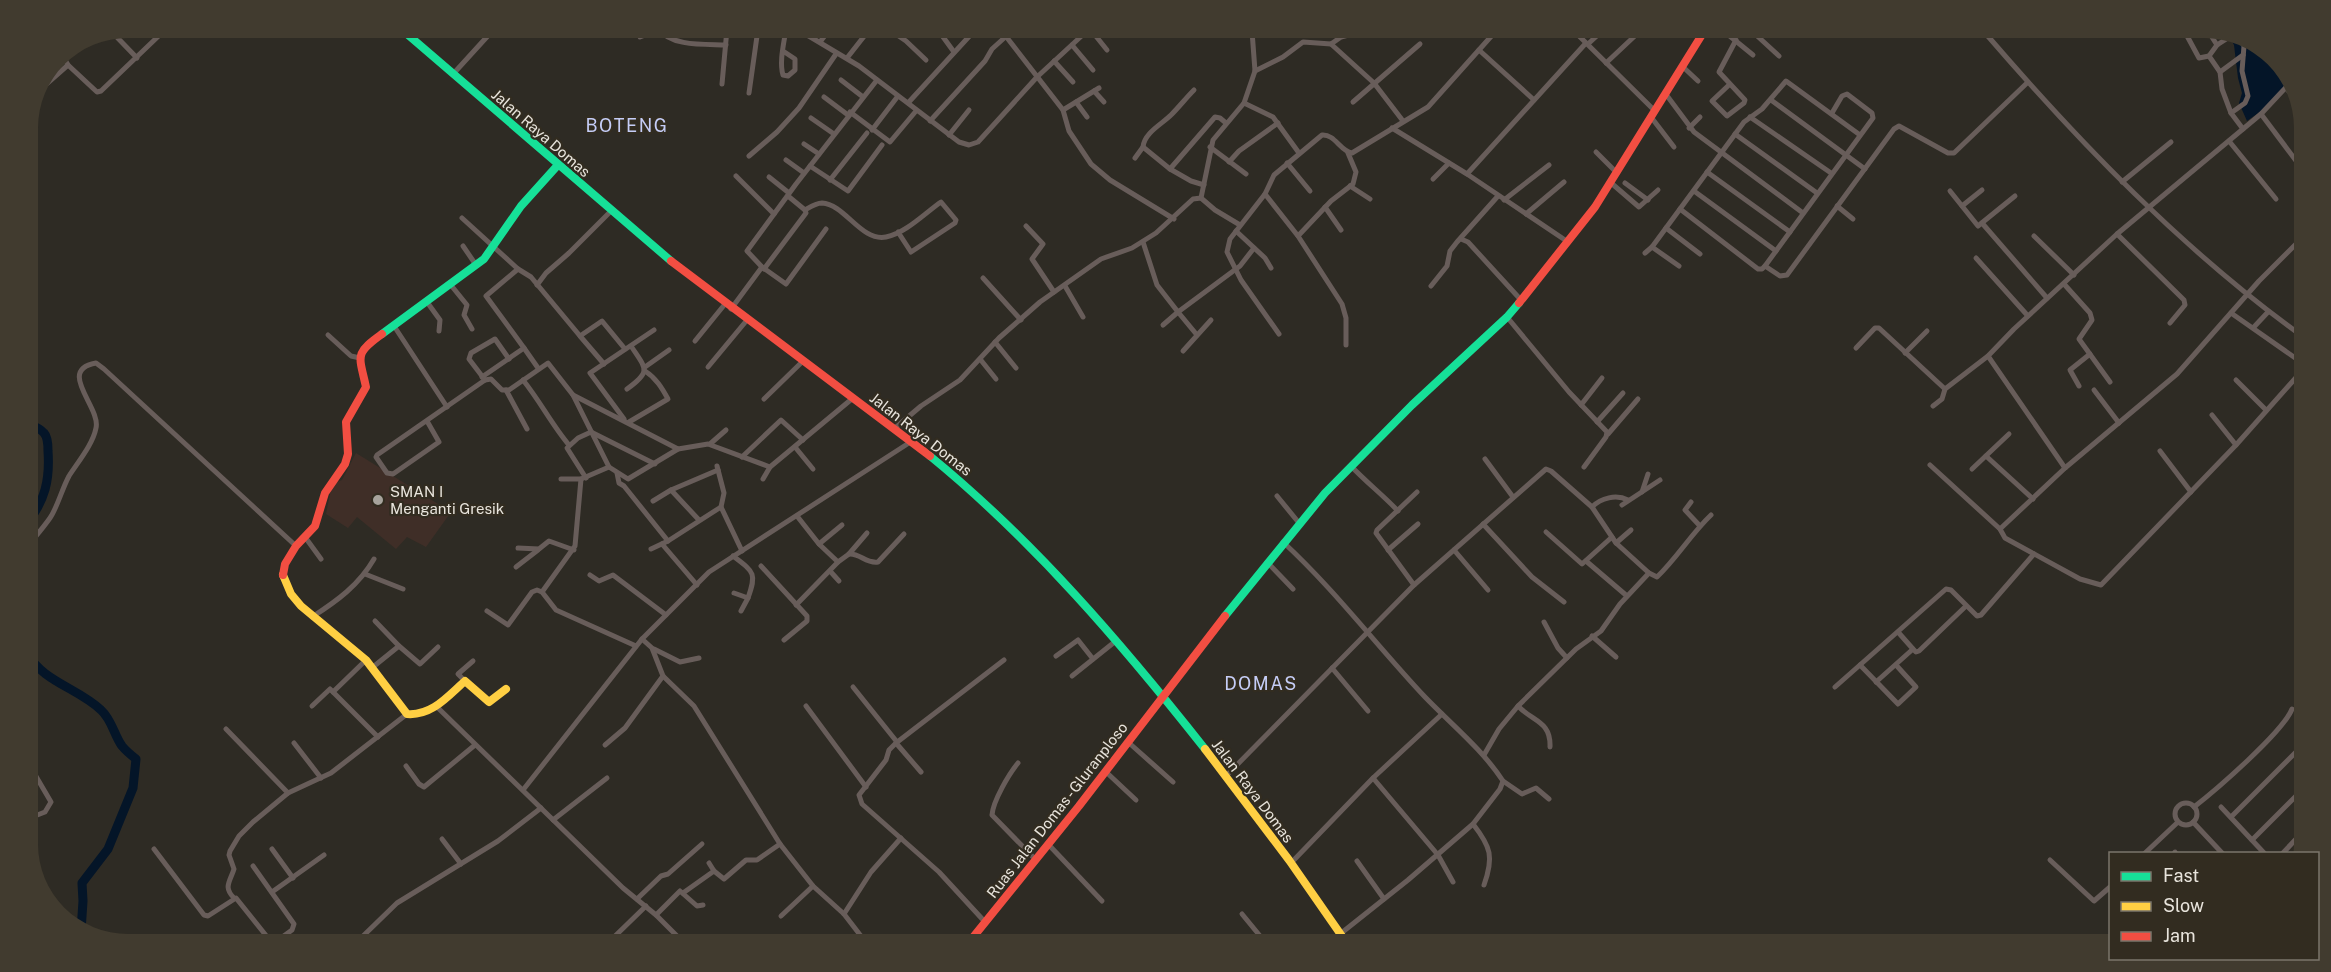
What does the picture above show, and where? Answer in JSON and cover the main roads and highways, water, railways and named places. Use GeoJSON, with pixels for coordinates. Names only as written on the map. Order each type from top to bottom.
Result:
{"type":"FeatureCollection","features":[{"type":"Feature","properties":{"kind":"main road","name":"Jalan Raya Domas"},"geometry":{"type":"LineString","coordinates":[[412,38],[611,211],[728,306],[912,441],[997,515],[1117,640],[1163,694],[1291,863],[1340,934]]}},
{"type":"Feature","properties":{"kind":"main road","name":"Ruas Jalan Domas - Gluranploso"},"geometry":{"type":"LineString","coordinates":[[976,934],[1299,523],[1351,466],[1412,405],[1507,317],[1568,242],[1610,183],[1700,38]]}},
{"type":"Feature","properties":{"kind":"main road"},"geometry":{"type":"LineString","coordinates":[[506,689],[489,702],[465,681],[436,706],[416,715],[408,714],[374,667],[312,616],[291,594],[283,574],[285,564],[296,546],[319,517],[325,493],[347,459],[346,422],[366,387],[360,358],[365,346],[476,265],[495,247],[504,229],[526,199],[557,166]]}},
{"type":"Feature","properties":{"kind":"water"},"geometry":{"type":"Polygon","coordinates":[[[2233,42],[2263,60],[2278,77],[2284,89],[2268,106],[2247,121],[2239,103],[2242,93],[2233,42]]]}},
{"type":"Feature","properties":{"kind":"waterway"},"geometry":{"type":"LineString","coordinates":[[38,428],[48,442],[47,481],[38,507]]}},
{"type":"Feature","properties":{"kind":"waterway"},"geometry":{"type":"LineString","coordinates":[[38,667],[101,710],[108,718],[122,746],[136,759],[133,788],[108,849],[82,883],[82,922]]}},
{"type":"Feature","properties":{"kind":"place","name":"SMAN I Menganti Gresik"},"geometry":{"type":"Point","coordinates":[378,500]}},
{"type":"Feature","properties":{"kind":"district","name":"BOTENG"},"geometry":{"type":"Point","coordinates":[627,125]}},
{"type":"Feature","properties":{"kind":"district","name":"DOMAS"},"geometry":{"type":"Point","coordinates":[1261,683]}}]}
